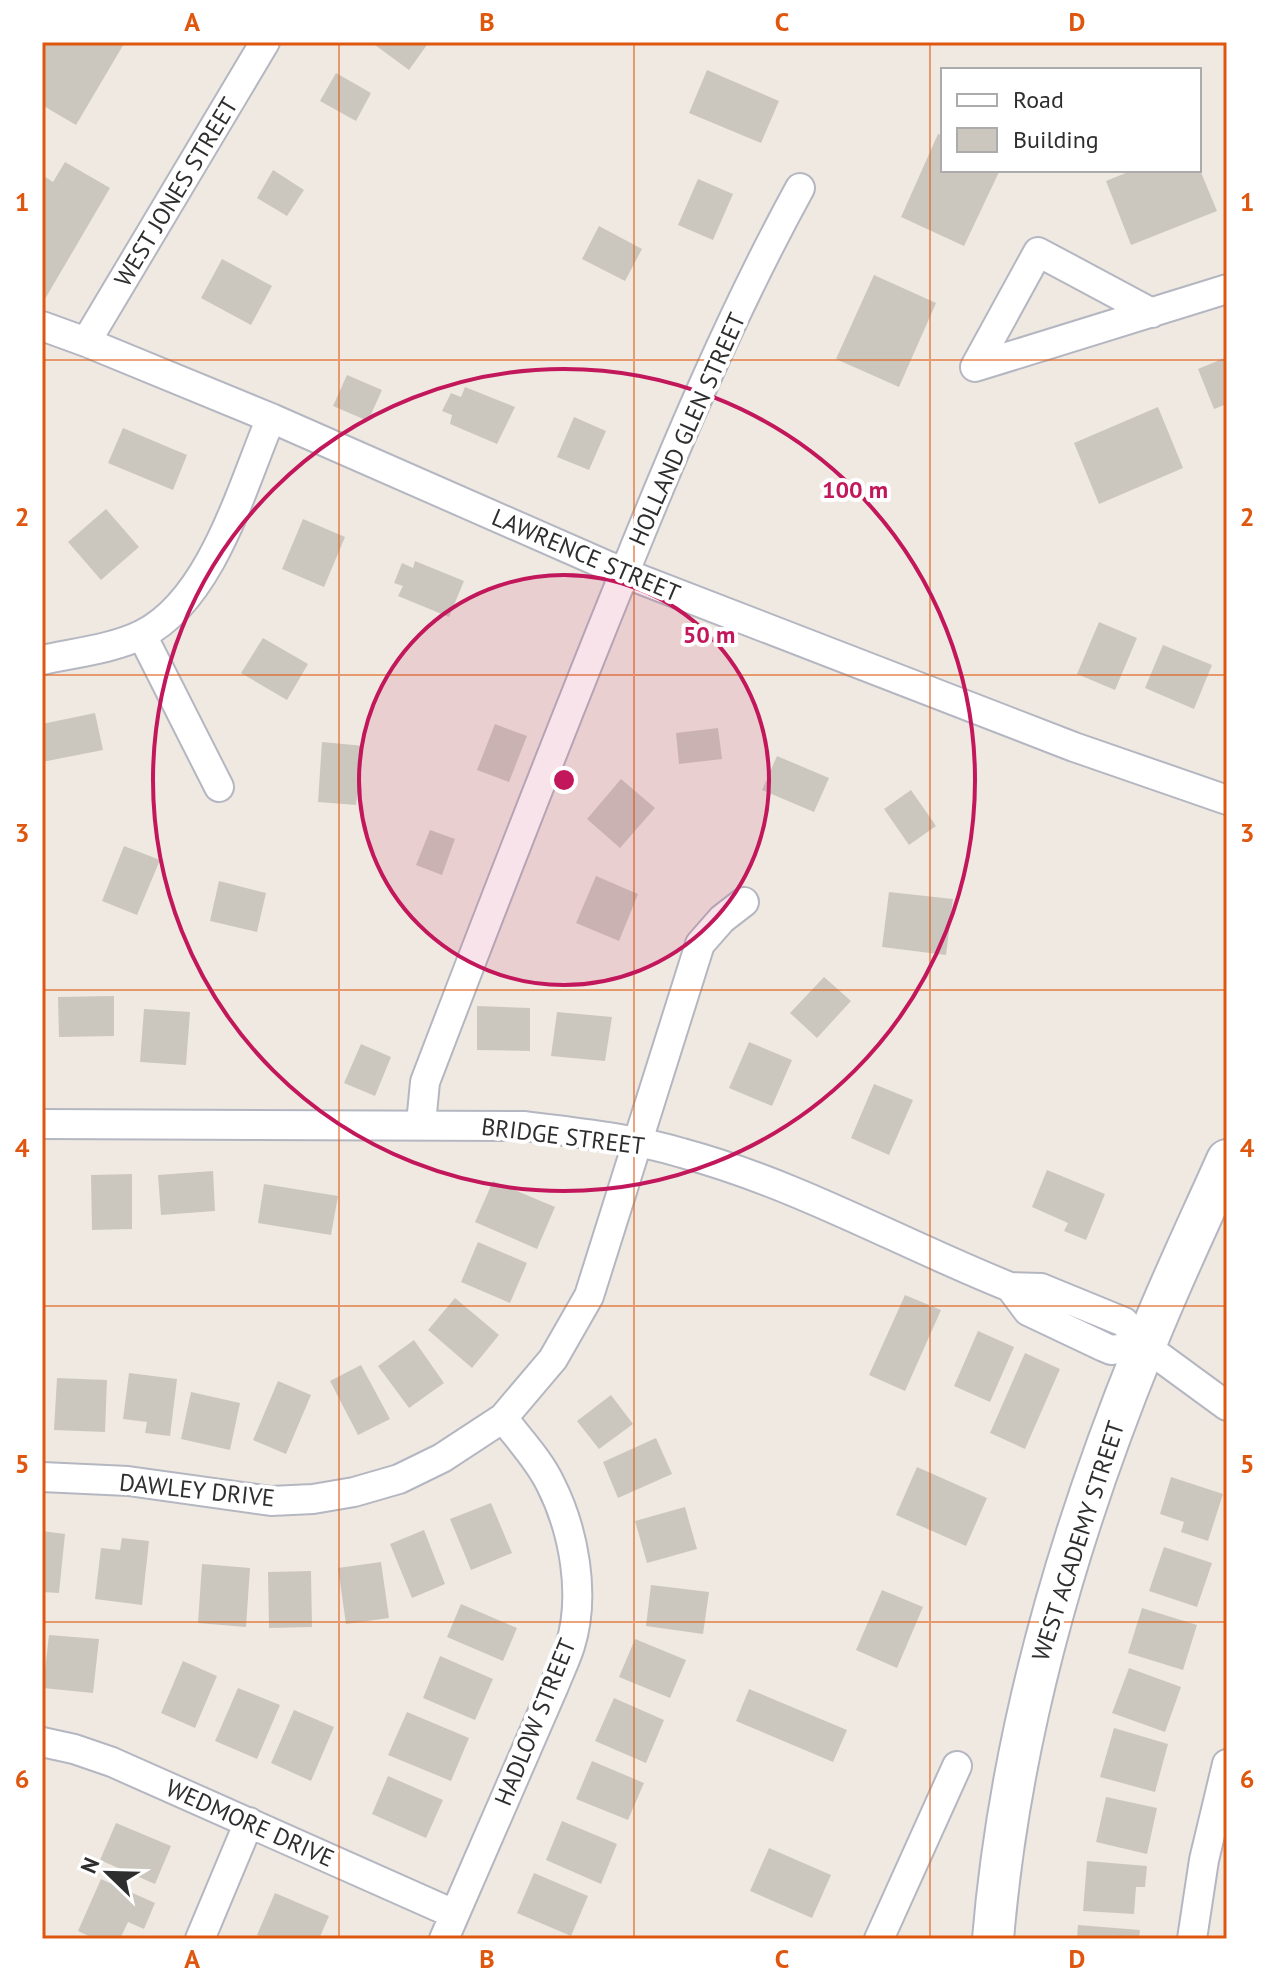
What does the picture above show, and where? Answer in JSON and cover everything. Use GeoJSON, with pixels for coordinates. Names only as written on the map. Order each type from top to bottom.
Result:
{"type":"FeatureCollection","features":[{"type":"Feature","properties":{"kind":"main road","name":"WEST ACADEMY STREET"},"geometry":{"type":"LineString","coordinates":[[993,1939],[999,1871],[1026,1717],[1043,1641],[1101,1459],[1145,1346],[1227,1160]]}},
{"type":"Feature","properties":{"kind":"street","name":"WEST JONES STREET"},"geometry":{"type":"LineString","coordinates":[[86,342],[265,42]]}},
{"type":"Feature","properties":{"kind":"street","name":"HOLLAND GLEN STREET"},"geometry":{"type":"LineString","coordinates":[[421,1124],[425,1082],[560,731],[703,385],[767,247],[800,188]]}},
{"type":"Feature","properties":{"kind":"street"},"geometry":{"type":"LineString","coordinates":[[1152,313],[1038,252],[975,367],[1152,313],[1227,289]]}},
{"type":"Feature","properties":{"kind":"street","name":"LAWRENCE STREET"},"geometry":{"type":"LineString","coordinates":[[42,326],[271,418],[624,573],[1074,747],[1227,800]]}},
{"type":"Feature","properties":{"kind":"street"},"geometry":{"type":"LineString","coordinates":[[42,660],[142,635],[169,615],[192,592],[207,568],[271,418]]}},
{"type":"Feature","properties":{"kind":"street"},"geometry":{"type":"LineString","coordinates":[[142,635],[219,787]]}},
{"type":"Feature","properties":{"kind":"street","name":"DAWLEY DRIVE"},"geometry":{"type":"LineString","coordinates":[[42,1477],[128,1481],[271,1501],[313,1499],[354,1492],[399,1479],[442,1458],[503,1418],[553,1359],[589,1296],[700,944],[722,919],[744,902]]}},
{"type":"Feature","properties":{"kind":"street","name":"BRIDGE STREET"},"geometry":{"type":"LineString","coordinates":[[42,1124],[525,1126],[679,1152],[774,1183],[1010,1287],[1041,1288],[1124,1322],[1145,1346],[1227,1406]]}},
{"type":"Feature","properties":{"kind":"street","name":"HADLOW STREET"},"geometry":{"type":"LineString","coordinates":[[449,1926],[571,1644],[577,1607],[571,1543],[550,1482],[503,1418]]}},
{"type":"Feature","properties":{"kind":"street","name":"WEDMORE DRIVE"},"geometry":{"type":"LineString","coordinates":[[42,1742],[112,1762],[249,1822],[449,1926]]}},
{"type":"Feature","properties":{"kind":"street"},"geometry":{"type":"LineString","coordinates":[[1192,1939],[1204,1860],[1227,1764]]}},
{"type":"Feature","properties":{"kind":"street"},"geometry":{"type":"LineString","coordinates":[[879,1939],[957,1766]]}},
{"type":"Feature","properties":{"kind":"street"},"geometry":{"type":"LineString","coordinates":[[200,1939],[249,1822]]}},
{"type":"Feature","properties":{"kind":"building"},"geometry":{"type":"Polygon","coordinates":[[[42,42],[125,42],[76,125],[42,105],[42,42]]]}},
{"type":"Feature","properties":{"kind":"building"},"geometry":{"type":"Polygon","coordinates":[[[371,42],[429,42],[409,70],[371,42]]]}},
{"type":"Feature","properties":{"kind":"building"},"geometry":{"type":"Polygon","coordinates":[[[707,70],[779,101],[761,143],[689,113],[707,70]]]}},
{"type":"Feature","properties":{"kind":"building"},"geometry":{"type":"Polygon","coordinates":[[[336,73],[371,93],[356,121],[320,101],[336,73]]]}},
{"type":"Feature","properties":{"kind":"building"},"geometry":{"type":"Polygon","coordinates":[[[938,134],[941,135],[941,172],[999,172],[964,246],[901,217],[938,134]]]}},
{"type":"Feature","properties":{"kind":"building"},"geometry":{"type":"Polygon","coordinates":[[[65,162],[110,188],[45,299],[42,298],[42,175],[53,182],[65,162]]]}},
{"type":"Feature","properties":{"kind":"building"},"geometry":{"type":"Polygon","coordinates":[[[273,170],[304,190],[287,216],[257,198],[273,170]]]}},
{"type":"Feature","properties":{"kind":"building"},"geometry":{"type":"Polygon","coordinates":[[[1128,172],[1201,172],[1217,211],[1131,245],[1106,181],[1128,172]]]}},
{"type":"Feature","properties":{"kind":"building"},"geometry":{"type":"Polygon","coordinates":[[[698,179],[733,194],[713,240],[678,225],[698,179]]]}},
{"type":"Feature","properties":{"kind":"building"},"geometry":{"type":"Polygon","coordinates":[[[599,226],[642,249],[625,281],[582,259],[599,226]]]}},
{"type":"Feature","properties":{"kind":"building"},"geometry":{"type":"Polygon","coordinates":[[[222,259],[272,286],[251,325],[201,298],[222,259]]]}},
{"type":"Feature","properties":{"kind":"building"},"geometry":{"type":"Polygon","coordinates":[[[874,275],[936,303],[899,387],[836,359],[874,275]]]}},
{"type":"Feature","properties":{"kind":"building"},"geometry":{"type":"Polygon","coordinates":[[[1227,357],[1227,404],[1214,409],[1198,369],[1227,357]]]}},
{"type":"Feature","properties":{"kind":"building"},"geometry":{"type":"Polygon","coordinates":[[[347,375],[382,390],[368,421],[333,406],[347,375]]]}},
{"type":"Feature","properties":{"kind":"building"},"geometry":{"type":"Polygon","coordinates":[[[465,387],[515,407],[497,444],[450,424],[452,415],[442,411],[451,393],[461,397],[465,387]]]}},
{"type":"Feature","properties":{"kind":"building"},"geometry":{"type":"Polygon","coordinates":[[[1158,407],[1183,468],[1099,504],[1074,443],[1158,407]]]}},
{"type":"Feature","properties":{"kind":"building"},"geometry":{"type":"Polygon","coordinates":[[[574,417],[606,431],[589,470],[557,457],[574,417]]]}},
{"type":"Feature","properties":{"kind":"building"},"geometry":{"type":"Polygon","coordinates":[[[123,428],[187,455],[173,490],[108,463],[123,428]]]}},
{"type":"Feature","properties":{"kind":"building"},"geometry":{"type":"Polygon","coordinates":[[[106,509],[139,547],[101,580],[68,542],[106,509]]]}},
{"type":"Feature","properties":{"kind":"building"},"geometry":{"type":"Polygon","coordinates":[[[303,519],[345,537],[324,587],[282,569],[303,519]]]}},
{"type":"Feature","properties":{"kind":"building"},"geometry":{"type":"Polygon","coordinates":[[[415,561],[464,581],[449,617],[398,596],[403,586],[394,583],[402,563],[413,568],[415,561]]]}},
{"type":"Feature","properties":{"kind":"building"},"geometry":{"type":"Polygon","coordinates":[[[1099,622],[1137,638],[1115,690],[1077,674],[1099,622]]]}},
{"type":"Feature","properties":{"kind":"building"},"geometry":{"type":"Polygon","coordinates":[[[263,638],[308,664],[287,700],[241,673],[263,638]]]}},
{"type":"Feature","properties":{"kind":"building"},"geometry":{"type":"Polygon","coordinates":[[[1163,645],[1212,665],[1194,709],[1145,688],[1163,645]]]}},
{"type":"Feature","properties":{"kind":"building"},"geometry":{"type":"Polygon","coordinates":[[[95,713],[103,750],[42,762],[42,724],[95,713]]]}},
{"type":"Feature","properties":{"kind":"building"},"geometry":{"type":"Polygon","coordinates":[[[495,724],[527,736],[509,782],[477,770],[495,724]]]}},
{"type":"Feature","properties":{"kind":"building"},"geometry":{"type":"Polygon","coordinates":[[[718,728],[722,759],[679,764],[676,733],[718,728]]]}},
{"type":"Feature","properties":{"kind":"building"},"geometry":{"type":"Polygon","coordinates":[[[322,742],[364,746],[356,805],[318,802],[322,742]]]}},
{"type":"Feature","properties":{"kind":"building"},"geometry":{"type":"Polygon","coordinates":[[[777,756],[829,778],[814,812],[762,790],[777,756]]]}},
{"type":"Feature","properties":{"kind":"building"},"geometry":{"type":"Polygon","coordinates":[[[621,779],[655,808],[620,848],[587,819],[621,779]]]}},
{"type":"Feature","properties":{"kind":"building"},"geometry":{"type":"Polygon","coordinates":[[[911,790],[936,826],[909,845],[884,809],[911,790]]]}},
{"type":"Feature","properties":{"kind":"building"},"geometry":{"type":"Polygon","coordinates":[[[430,830],[455,839],[442,875],[416,865],[430,830]]]}},
{"type":"Feature","properties":{"kind":"building"},"geometry":{"type":"Polygon","coordinates":[[[124,846],[160,860],[137,915],[102,901],[124,846]]]}},
{"type":"Feature","properties":{"kind":"building"},"geometry":{"type":"Polygon","coordinates":[[[596,876],[638,894],[619,941],[576,923],[596,876]]]}},
{"type":"Feature","properties":{"kind":"building"},"geometry":{"type":"Polygon","coordinates":[[[219,881],[266,893],[257,932],[210,921],[219,881]]]}},
{"type":"Feature","properties":{"kind":"building"},"geometry":{"type":"Polygon","coordinates":[[[889,892],[953,899],[946,955],[882,947],[889,892]]]}},
{"type":"Feature","properties":{"kind":"building"},"geometry":{"type":"Polygon","coordinates":[[[824,977],[851,1001],[817,1038],[790,1013],[824,977]]]}},
{"type":"Feature","properties":{"kind":"building"},"geometry":{"type":"Polygon","coordinates":[[[114,996],[114,1036],[59,1037],[58,997],[114,996]]]}},
{"type":"Feature","properties":{"kind":"building"},"geometry":{"type":"Polygon","coordinates":[[[477,1006],[530,1008],[530,1051],[477,1050],[477,1006]]]}},
{"type":"Feature","properties":{"kind":"building"},"geometry":{"type":"Polygon","coordinates":[[[144,1009],[190,1012],[186,1065],[140,1062],[144,1009]]]}},
{"type":"Feature","properties":{"kind":"building"},"geometry":{"type":"Polygon","coordinates":[[[557,1012],[612,1017],[605,1061],[551,1056],[557,1012]]]}},
{"type":"Feature","properties":{"kind":"building"},"geometry":{"type":"Polygon","coordinates":[[[749,1042],[792,1060],[772,1106],[729,1088],[749,1042]]]}},
{"type":"Feature","properties":{"kind":"building"},"geometry":{"type":"Polygon","coordinates":[[[361,1044],[391,1057],[375,1096],[344,1083],[361,1044]]]}},
{"type":"Feature","properties":{"kind":"building"},"geometry":{"type":"Polygon","coordinates":[[[874,1084],[913,1100],[889,1155],[851,1138],[874,1084]]]}},
{"type":"Feature","properties":{"kind":"building"},"geometry":{"type":"Polygon","coordinates":[[[1047,1170],[1105,1194],[1086,1240],[1064,1231],[1068,1223],[1032,1207],[1047,1170]]]}},
{"type":"Feature","properties":{"kind":"building"},"geometry":{"type":"Polygon","coordinates":[[[213,1171],[215,1211],[161,1215],[158,1175],[213,1171]]]}},
{"type":"Feature","properties":{"kind":"building"},"geometry":{"type":"Polygon","coordinates":[[[132,1174],[132,1229],[92,1230],[91,1175],[132,1174]]]}},
{"type":"Feature","properties":{"kind":"building"},"geometry":{"type":"Polygon","coordinates":[[[493,1181],[555,1207],[537,1249],[475,1222],[493,1181]]]}},
{"type":"Feature","properties":{"kind":"building"},"geometry":{"type":"Polygon","coordinates":[[[264,1184],[338,1196],[331,1235],[258,1223],[264,1184]]]}},
{"type":"Feature","properties":{"kind":"building"},"geometry":{"type":"Polygon","coordinates":[[[478,1242],[527,1263],[510,1303],[461,1282],[478,1242]]]}},
{"type":"Feature","properties":{"kind":"building"},"geometry":{"type":"Polygon","coordinates":[[[905,1295],[941,1310],[905,1391],[869,1375],[905,1295]]]}},
{"type":"Feature","properties":{"kind":"building"},"geometry":{"type":"Polygon","coordinates":[[[455,1298],[499,1335],[472,1368],[428,1330],[455,1298]]]}},
{"type":"Feature","properties":{"kind":"building"},"geometry":{"type":"Polygon","coordinates":[[[978,1331],[1014,1347],[990,1402],[954,1386],[978,1331]]]}},
{"type":"Feature","properties":{"kind":"building"},"geometry":{"type":"Polygon","coordinates":[[[414,1340],[444,1383],[409,1408],[378,1366],[414,1340]]]}},
{"type":"Feature","properties":{"kind":"building"},"geometry":{"type":"Polygon","coordinates":[[[1025,1353],[1060,1369],[1025,1449],[990,1433],[1025,1353]]]}},
{"type":"Feature","properties":{"kind":"building"},"geometry":{"type":"Polygon","coordinates":[[[361,1365],[390,1419],[358,1435],[330,1381],[361,1365]]]}},
{"type":"Feature","properties":{"kind":"building"},"geometry":{"type":"Polygon","coordinates":[[[129,1373],[177,1379],[170,1436],[145,1433],[147,1422],[123,1419],[129,1373]]]}},
{"type":"Feature","properties":{"kind":"building"},"geometry":{"type":"Polygon","coordinates":[[[57,1378],[107,1380],[105,1432],[54,1430],[57,1378]]]}},
{"type":"Feature","properties":{"kind":"building"},"geometry":{"type":"Polygon","coordinates":[[[278,1381],[311,1395],[286,1454],[253,1440],[278,1381]]]}},
{"type":"Feature","properties":{"kind":"building"},"geometry":{"type":"Polygon","coordinates":[[[191,1392],[240,1403],[230,1450],[181,1439],[191,1392]]]}},
{"type":"Feature","properties":{"kind":"building"},"geometry":{"type":"Polygon","coordinates":[[[611,1395],[633,1424],[599,1449],[577,1421],[611,1395]]]}},
{"type":"Feature","properties":{"kind":"building"},"geometry":{"type":"Polygon","coordinates":[[[656,1438],[672,1474],[618,1498],[603,1462],[656,1438]]]}},
{"type":"Feature","properties":{"kind":"building"},"geometry":{"type":"Polygon","coordinates":[[[917,1467],[987,1498],[966,1546],[896,1515],[917,1467]]]}},
{"type":"Feature","properties":{"kind":"building"},"geometry":{"type":"Polygon","coordinates":[[[1171,1477],[1223,1494],[1208,1541],[1181,1532],[1184,1522],[1160,1514],[1171,1477]]]}},
{"type":"Feature","properties":{"kind":"building"},"geometry":{"type":"Polygon","coordinates":[[[491,1503],[512,1553],[471,1570],[450,1519],[491,1503]]]}},
{"type":"Feature","properties":{"kind":"building"},"geometry":{"type":"Polygon","coordinates":[[[685,1507],[697,1549],[647,1563],[635,1521],[685,1507]]]}},
{"type":"Feature","properties":{"kind":"building"},"geometry":{"type":"Polygon","coordinates":[[[424,1530],[445,1584],[412,1598],[390,1544],[424,1530]]]}},
{"type":"Feature","properties":{"kind":"building"},"geometry":{"type":"Polygon","coordinates":[[[42,1531],[65,1534],[59,1593],[42,1592],[42,1531]]]}},
{"type":"Feature","properties":{"kind":"building"},"geometry":{"type":"Polygon","coordinates":[[[122,1538],[149,1541],[142,1605],[95,1599],[101,1548],[120,1550],[122,1538]]]}},
{"type":"Feature","properties":{"kind":"building"},"geometry":{"type":"Polygon","coordinates":[[[1164,1547],[1212,1563],[1197,1607],[1149,1591],[1164,1547]]]}},
{"type":"Feature","properties":{"kind":"building"},"geometry":{"type":"Polygon","coordinates":[[[381,1562],[389,1618],[346,1624],[338,1568],[381,1562]]]}},
{"type":"Feature","properties":{"kind":"building"},"geometry":{"type":"Polygon","coordinates":[[[202,1564],[250,1568],[246,1627],[198,1623],[202,1564]]]}},
{"type":"Feature","properties":{"kind":"building"},"geometry":{"type":"Polygon","coordinates":[[[311,1571],[312,1627],[269,1628],[268,1572],[311,1571]]]}},
{"type":"Feature","properties":{"kind":"building"},"geometry":{"type":"Polygon","coordinates":[[[651,1585],[709,1592],[703,1634],[646,1626],[651,1585]]]}},
{"type":"Feature","properties":{"kind":"building"},"geometry":{"type":"Polygon","coordinates":[[[882,1590],[923,1607],[897,1668],[856,1650],[882,1590]]]}},
{"type":"Feature","properties":{"kind":"building"},"geometry":{"type":"Polygon","coordinates":[[[461,1604],[517,1628],[503,1661],[447,1637],[461,1604]]]}},
{"type":"Feature","properties":{"kind":"building"},"geometry":{"type":"Polygon","coordinates":[[[1142,1608],[1197,1625],[1183,1670],[1128,1653],[1142,1608]]]}},
{"type":"Feature","properties":{"kind":"building"},"geometry":{"type":"Polygon","coordinates":[[[49,1635],[99,1639],[93,1693],[43,1688],[49,1635]]]}},
{"type":"Feature","properties":{"kind":"building"},"geometry":{"type":"Polygon","coordinates":[[[635,1639],[686,1660],[670,1698],[619,1677],[635,1639]]]}},
{"type":"Feature","properties":{"kind":"building"},"geometry":{"type":"Polygon","coordinates":[[[440,1656],[493,1679],[475,1720],[423,1698],[440,1656]]]}},
{"type":"Feature","properties":{"kind":"building"},"geometry":{"type":"Polygon","coordinates":[[[183,1661],[217,1676],[195,1728],[161,1713],[183,1661]]]}},
{"type":"Feature","properties":{"kind":"building"},"geometry":{"type":"Polygon","coordinates":[[[1129,1668],[1181,1687],[1165,1732],[1112,1713],[1129,1668]]]}},
{"type":"Feature","properties":{"kind":"building"},"geometry":{"type":"Polygon","coordinates":[[[238,1688],[280,1705],[257,1759],[215,1741],[238,1688]]]}},
{"type":"Feature","properties":{"kind":"building"},"geometry":{"type":"Polygon","coordinates":[[[749,1689],[847,1730],[833,1762],[736,1721],[749,1689]]]}},
{"type":"Feature","properties":{"kind":"building"},"geometry":{"type":"Polygon","coordinates":[[[614,1698],[664,1720],[646,1763],[595,1741],[614,1698]]]}},
{"type":"Feature","properties":{"kind":"building"},"geometry":{"type":"Polygon","coordinates":[[[294,1710],[334,1727],[311,1781],[271,1763],[294,1710]]]}},
{"type":"Feature","properties":{"kind":"building"},"geometry":{"type":"Polygon","coordinates":[[[407,1712],[469,1738],[451,1781],[388,1755],[407,1712]]]}},
{"type":"Feature","properties":{"kind":"building"},"geometry":{"type":"Polygon","coordinates":[[[1114,1728],[1168,1744],[1155,1792],[1100,1777],[1114,1728]]]}},
{"type":"Feature","properties":{"kind":"building"},"geometry":{"type":"Polygon","coordinates":[[[592,1761],[644,1783],[628,1820],[576,1799],[592,1761]]]}},
{"type":"Feature","properties":{"kind":"building"},"geometry":{"type":"Polygon","coordinates":[[[388,1776],[443,1800],[426,1838],[372,1814],[388,1776]]]}},
{"type":"Feature","properties":{"kind":"building"},"geometry":{"type":"Polygon","coordinates":[[[1106,1797],[1157,1808],[1147,1854],[1096,1842],[1106,1797]]]}},
{"type":"Feature","properties":{"kind":"building"},"geometry":{"type":"Polygon","coordinates":[[[562,1821],[617,1844],[601,1884],[546,1860],[562,1821]]]}},
{"type":"Feature","properties":{"kind":"building"},"geometry":{"type":"Polygon","coordinates":[[[116,1823],[171,1846],[155,1884],[100,1860],[116,1823]]]}},
{"type":"Feature","properties":{"kind":"building"},"geometry":{"type":"Polygon","coordinates":[[[769,1848],[831,1875],[812,1918],[750,1891],[769,1848]]]}},
{"type":"Feature","properties":{"kind":"building"},"geometry":{"type":"Polygon","coordinates":[[[1087,1861],[1147,1866],[1145,1887],[1136,1887],[1134,1914],[1083,1911],[1087,1861]]]}},
{"type":"Feature","properties":{"kind":"building"},"geometry":{"type":"Polygon","coordinates":[[[534,1873],[588,1896],[571,1936],[517,1913],[534,1873]]]}},
{"type":"Feature","properties":{"kind":"building"},"geometry":{"type":"Polygon","coordinates":[[[101,1879],[155,1903],[144,1929],[128,1922],[120,1939],[95,1939],[78,1931],[101,1879]]]}},
{"type":"Feature","properties":{"kind":"building"},"geometry":{"type":"Polygon","coordinates":[[[275,1893],[329,1916],[319,1939],[268,1939],[257,1935],[275,1893]]]}},
{"type":"Feature","properties":{"kind":"building"},"geometry":{"type":"Polygon","coordinates":[[[1078,1925],[1140,1930],[1139,1939],[1077,1939],[1078,1925]]]}}]}
